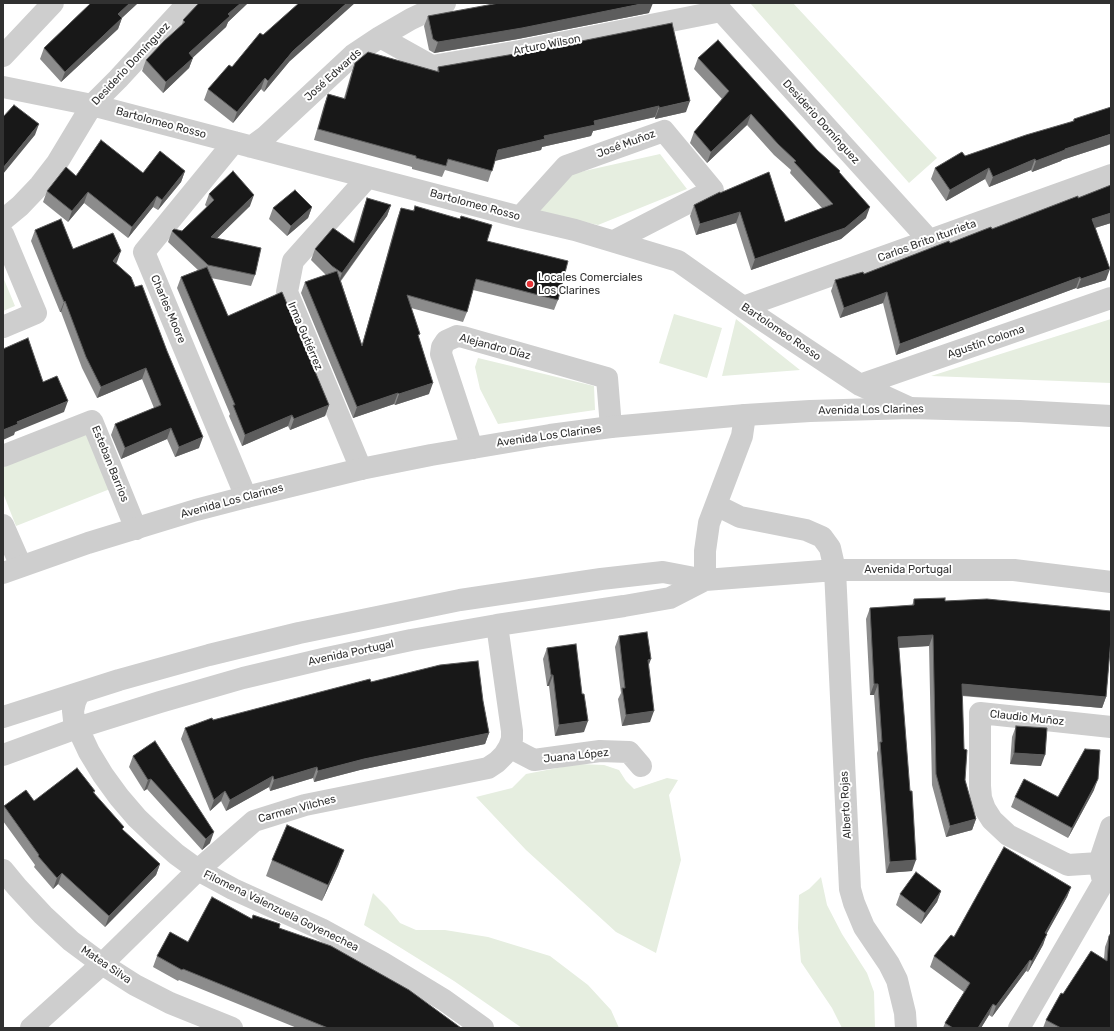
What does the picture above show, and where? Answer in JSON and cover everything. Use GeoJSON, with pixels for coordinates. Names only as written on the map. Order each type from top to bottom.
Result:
{"type":"FeatureCollection","features":[{"type":"Feature","properties":{"kind":"street"},"geometry":{"type":"LineString","coordinates":[[3,56],[52,3]]}},
{"type":"Feature","properties":{"kind":"street","name":"Desiderio Domínguez"},"geometry":{"type":"LineString","coordinates":[[3,220],[20,206],[40,185],[57,163],[92,105],[188,3]]}},
{"type":"Feature","properties":{"kind":"street","name":"José Edwards"},"geometry":{"type":"LineString","coordinates":[[242,144],[266,136],[353,55],[380,37],[445,3]]}},
{"type":"Feature","properties":{"kind":"street","name":"Desiderio Domínguez"},"geometry":{"type":"LineString","coordinates":[[718,7],[929,240]]}},
{"type":"Feature","properties":{"kind":"street","name":"Arturo Wilson"},"geometry":{"type":"LineString","coordinates":[[380,37],[432,66],[520,51],[718,7]]}},
{"type":"Feature","properties":{"kind":"street","name":"Bartolomeo Rosso"},"geometry":{"type":"LineString","coordinates":[[3,87],[92,105],[575,230],[678,260],[743,306],[860,384],[910,408]]}},
{"type":"Feature","properties":{"kind":"street","name":"José Muñoz"},"geometry":{"type":"LineString","coordinates":[[520,217],[566,166],[664,131],[713,190],[614,241]]}},
{"type":"Feature","properties":{"kind":"street","name":"Charles Moore"},"geometry":{"type":"LineString","coordinates":[[242,144],[144,252],[246,497]]}},
{"type":"Feature","properties":{"kind":"street","name":"Carlos Brito Iturrieta"},"geometry":{"type":"LineString","coordinates":[[743,306],[1111,175]]}},
{"type":"Feature","properties":{"kind":"street","name":"Irma Gutiérrez"},"geometry":{"type":"LineString","coordinates":[[361,469],[287,292],[293,261],[368,177]]}},
{"type":"Feature","properties":{"kind":"street"},"geometry":{"type":"LineString","coordinates":[[3,234],[36,313],[3,326]]}},
{"type":"Feature","properties":{"kind":"street","name":"Agustín Coloma"},"geometry":{"type":"LineString","coordinates":[[860,384],[1111,298]]}},
{"type":"Feature","properties":{"kind":"street","name":"Alejandro Díaz"},"geometry":{"type":"LineString","coordinates":[[472,448],[441,354],[442,347],[446,341],[457,336],[607,378],[611,427]]}},
{"type":"Feature","properties":{"kind":"street","name":"Avenida Los Clarines"},"geometry":{"type":"LineString","coordinates":[[12,570],[88,543],[246,497],[361,469],[472,448],[611,427],[745,415],[810,411],[910,408],[1020,411],[1111,416]]}},
{"type":"Feature","properties":{"kind":"street"},"geometry":{"type":"LineString","coordinates":[[705,580],[704,551],[709,523],[742,436],[745,415]]}},
{"type":"Feature","properties":{"kind":"street","name":"Esteban Barrios"},"geometry":{"type":"LineString","coordinates":[[3,456],[92,421],[136,529]]}},
{"type":"Feature","properties":{"kind":"street","name":"Alberto Rojas"},"geometry":{"type":"LineString","coordinates":[[716,505],[740,517],[806,530],[822,537],[830,548],[835,570],[850,889],[864,927],[889,964],[897,980],[904,1007],[906,1028]]}},
{"type":"Feature","properties":{"kind":"street"},"geometry":{"type":"LineString","coordinates":[[3,525],[12,570]]}},
{"type":"Feature","properties":{"kind":"street","name":"Avenida Portugal"},"geometry":{"type":"LineString","coordinates":[[3,717],[119,680],[209,655],[299,633],[460,600],[601,579],[663,572],[705,580],[835,570],[1014,570],[1111,582]]}},
{"type":"Feature","properties":{"kind":"street","name":"Avenida Portugal"},"geometry":{"type":"LineString","coordinates":[[3,755],[77,728],[243,678],[411,640],[670,598],[705,580]]}},
{"type":"Feature","properties":{"kind":"street"},"geometry":{"type":"LineString","coordinates":[[497,625],[512,727],[512,739],[509,747]]}},
{"type":"Feature","properties":{"kind":"street","name":"Filomena Valenzuela Goyenechea"},"geometry":{"type":"LineString","coordinates":[[79,693],[73,711],[74,720],[104,775],[119,797],[137,818],[176,854],[198,870],[233,889],[321,929],[383,962],[444,1000],[482,1028]]}},
{"type":"Feature","properties":{"kind":"street","name":"Claudio Muñoz"},"geometry":{"type":"LineString","coordinates":[[1104,878],[1068,864],[1008,835],[992,820],[985,809],[981,798],[980,713],[1111,727]]}},
{"type":"Feature","properties":{"kind":"street","name":"Juana López"},"geometry":{"type":"LineString","coordinates":[[509,747],[534,760],[600,751],[629,752],[641,766]]}},
{"type":"Feature","properties":{"kind":"street","name":"Carmen Vilches"},"geometry":{"type":"LineString","coordinates":[[31,1028],[102,964],[198,870],[254,821],[305,805],[400,784],[488,768],[504,755],[509,747]]}},
{"type":"Feature","properties":{"kind":"street"},"geometry":{"type":"LineString","coordinates":[[1019,1028],[1104,878],[1111,826]]}},
{"type":"Feature","properties":{"kind":"street","name":"Matea Silva"},"geometry":{"type":"LineString","coordinates":[[3,870],[17,888],[43,915],[71,941],[102,964],[135,985],[202,1023],[232,1028]]}},
{"type":"Feature","properties":{"kind":"shaded area"},"geometry":{"type":"Polygon","coordinates":[[[750,3],[793,3],[937,158],[909,183],[750,3]]]}},
{"type":"Feature","properties":{"kind":"shaded area"},"geometry":{"type":"Polygon","coordinates":[[[660,154],[687,189],[598,225],[536,211],[562,176],[660,154]]]}},
{"type":"Feature","properties":{"kind":"shaded area"},"geometry":{"type":"Polygon","coordinates":[[[3,277],[15,306],[3,311],[3,277]]]}},
{"type":"Feature","properties":{"kind":"shaded area"},"geometry":{"type":"Polygon","coordinates":[[[674,314],[722,328],[707,378],[659,363],[674,314]]]}},
{"type":"Feature","properties":{"kind":"shaded area"},"geometry":{"type":"Polygon","coordinates":[[[736,319],[800,370],[722,376],[736,319]]]}},
{"type":"Feature","properties":{"kind":"shaded area"},"geometry":{"type":"Polygon","coordinates":[[[1111,319],[1111,383],[931,376],[1111,319]]]}},
{"type":"Feature","properties":{"kind":"shaded area"},"geometry":{"type":"Polygon","coordinates":[[[478,358],[594,386],[595,410],[498,424],[480,389],[475,367],[478,358]]]}},
{"type":"Feature","properties":{"kind":"shaded area"},"geometry":{"type":"Polygon","coordinates":[[[88,433],[110,489],[16,526],[3,493],[3,467],[88,433]]]}},
{"type":"Feature","properties":{"kind":"shaded area"},"geometry":{"type":"Polygon","coordinates":[[[578,764],[604,765],[619,770],[626,781],[634,789],[667,778],[678,780],[669,795],[681,860],[656,953],[616,932],[526,850],[476,797],[512,788],[526,774],[578,764]]]}},
{"type":"Feature","properties":{"kind":"shaded area"},"geometry":{"type":"Polygon","coordinates":[[[821,877],[827,905],[842,934],[867,973],[874,992],[875,1028],[842,1028],[832,1008],[801,962],[798,928],[799,895],[809,889],[821,877]]]}},
{"type":"Feature","properties":{"kind":"shaded area"},"geometry":{"type":"Polygon","coordinates":[[[373,893],[400,923],[416,930],[445,930],[488,937],[550,956],[588,985],[611,1010],[619,1028],[522,1028],[454,981],[364,925],[373,893]]]}},
{"type":"Feature","properties":{"kind":"building"},"geometry":{"type":"Polygon","coordinates":[[[91,3],[130,3],[118,14],[122,18],[65,72],[44,48],[91,3]]]}},
{"type":"Feature","properties":{"kind":"building"},"geometry":{"type":"Polygon","coordinates":[[[199,3],[241,3],[228,14],[230,16],[189,53],[193,58],[166,82],[146,60],[185,22],[183,20],[199,3]]]}},
{"type":"Feature","properties":{"kind":"building"},"geometry":{"type":"Polygon","coordinates":[[[299,3],[347,3],[293,51],[268,81],[265,78],[237,112],[208,89],[229,65],[232,67],[260,33],[263,35],[299,3]]]}},
{"type":"Feature","properties":{"kind":"building"},"geometry":{"type":"Polygon","coordinates":[[[499,3],[646,3],[522,28],[438,42],[433,39],[428,16],[499,3]]]}},
{"type":"Feature","properties":{"kind":"building"},"geometry":{"type":"Polygon","coordinates":[[[672,23],[690,101],[659,108],[659,106],[594,121],[595,125],[544,136],[545,139],[498,150],[492,171],[448,159],[446,166],[416,158],[416,156],[318,129],[328,94],[345,99],[355,63],[368,52],[439,72],[438,67],[526,52],[672,23]]]}},
{"type":"Feature","properties":{"kind":"building"},"geometry":{"type":"Polygon","coordinates":[[[718,40],[817,150],[840,171],[839,172],[870,207],[845,228],[755,259],[740,212],[700,224],[694,205],[720,192],[769,172],[785,222],[833,204],[794,162],[796,161],[778,144],[751,114],[711,152],[694,132],[729,91],[698,58],[718,40]]]}},
{"type":"Feature","properties":{"kind":"building"},"geometry":{"type":"Polygon","coordinates":[[[14,105],[39,124],[3,168],[3,117],[14,105]]]}},
{"type":"Feature","properties":{"kind":"building"},"geometry":{"type":"Polygon","coordinates":[[[1111,107],[1111,134],[1065,149],[1036,161],[1035,159],[993,177],[989,168],[950,190],[935,168],[962,152],[965,156],[1026,135],[1074,121],[1074,119],[1111,107]]]}},
{"type":"Feature","properties":{"kind":"building"},"geometry":{"type":"Polygon","coordinates":[[[101,140],[143,173],[160,151],[185,171],[162,200],[157,196],[132,227],[88,192],[72,211],[47,191],[66,167],[76,176],[101,140]]]}},
{"type":"Feature","properties":{"kind":"building"},"geometry":{"type":"Polygon","coordinates":[[[233,171],[254,195],[211,237],[261,248],[255,275],[208,265],[172,231],[174,229],[182,231],[214,200],[209,194],[233,171]]]}},
{"type":"Feature","properties":{"kind":"building"},"geometry":{"type":"Polygon","coordinates":[[[1111,185],[1111,213],[1092,219],[1110,269],[1081,279],[1080,277],[900,344],[887,292],[844,308],[835,280],[863,272],[864,274],[949,241],[950,243],[991,227],[992,229],[1111,185]]]}},
{"type":"Feature","properties":{"kind":"building"},"geometry":{"type":"Polygon","coordinates":[[[295,190],[312,207],[291,226],[273,208],[295,190]]]}},
{"type":"Feature","properties":{"kind":"building"},"geometry":{"type":"Polygon","coordinates":[[[367,198],[391,205],[342,273],[332,266],[315,249],[333,228],[354,243],[367,198]]]}},
{"type":"Feature","properties":{"kind":"building"},"geometry":{"type":"Polygon","coordinates":[[[415,206],[460,219],[461,216],[492,225],[487,241],[568,261],[558,300],[476,279],[467,312],[407,295],[420,334],[418,335],[433,383],[357,407],[305,282],[337,271],[362,346],[401,208],[414,211],[415,206]]]}},
{"type":"Feature","properties":{"kind":"building"},"geometry":{"type":"Polygon","coordinates":[[[61,219],[73,249],[113,233],[121,251],[113,261],[131,277],[135,287],[142,285],[167,351],[203,437],[179,447],[171,428],[125,448],[115,424],[161,405],[146,368],[101,387],[86,357],[65,301],[64,302],[35,230],[61,219]]]}},
{"type":"Feature","properties":{"kind":"building"},"geometry":{"type":"Polygon","coordinates":[[[207,267],[228,316],[282,292],[329,405],[294,419],[292,415],[245,435],[233,405],[235,405],[181,277],[207,267]]]}},
{"type":"Feature","properties":{"kind":"building"},"geometry":{"type":"Polygon","coordinates":[[[28,338],[43,382],[57,376],[68,401],[17,422],[18,424],[3,430],[3,349],[28,338]]]}},
{"type":"Feature","properties":{"kind":"building"},"geometry":{"type":"Polygon","coordinates":[[[945,598],[945,601],[987,599],[1111,611],[1111,639],[1106,697],[962,684],[964,749],[967,750],[965,780],[976,819],[950,826],[936,774],[933,635],[898,637],[910,791],[912,791],[916,860],[890,862],[880,742],[882,742],[878,684],[874,684],[870,608],[914,605],[914,599],[945,598]]]}},
{"type":"Feature","properties":{"kind":"building"},"geometry":{"type":"Polygon","coordinates":[[[647,632],[651,659],[648,660],[654,711],[626,715],[622,688],[625,688],[619,636],[647,632]]]}},
{"type":"Feature","properties":{"kind":"building"},"geometry":{"type":"Polygon","coordinates":[[[576,644],[582,694],[584,694],[588,721],[559,725],[553,675],[551,675],[547,648],[576,644]]]}},
{"type":"Feature","properties":{"kind":"building"},"geometry":{"type":"Polygon","coordinates":[[[478,661],[489,733],[364,759],[318,771],[317,767],[274,780],[273,776],[230,800],[225,791],[214,800],[185,728],[212,718],[213,720],[370,679],[371,682],[440,665],[478,661]]]}},
{"type":"Feature","properties":{"kind":"building"},"geometry":{"type":"Polygon","coordinates":[[[1016,726],[1047,728],[1045,755],[1014,753],[1016,726]]]}},
{"type":"Feature","properties":{"kind":"building"},"geometry":{"type":"Polygon","coordinates":[[[155,741],[214,832],[206,839],[151,779],[148,780],[133,756],[155,741]]]}},
{"type":"Feature","properties":{"kind":"building"},"geometry":{"type":"Polygon","coordinates":[[[1085,749],[1100,750],[1098,779],[1072,828],[1015,797],[1024,779],[1058,797],[1085,749]]]}},
{"type":"Feature","properties":{"kind":"building"},"geometry":{"type":"Polygon","coordinates":[[[77,768],[95,791],[93,792],[124,827],[122,829],[160,864],[109,916],[62,873],[57,878],[38,856],[39,855],[4,806],[26,790],[34,801],[77,768]]]}},
{"type":"Feature","properties":{"kind":"building"},"geometry":{"type":"Polygon","coordinates":[[[287,825],[344,850],[328,885],[272,860],[287,825]]]}},
{"type":"Feature","properties":{"kind":"building"},"geometry":{"type":"Polygon","coordinates":[[[1004,847],[1071,887],[1045,933],[1047,934],[1032,961],[1030,960],[996,1006],[993,1004],[978,1028],[953,1028],[945,1023],[970,983],[934,956],[951,935],[954,937],[1004,847]]]}},
{"type":"Feature","properties":{"kind":"building"},"geometry":{"type":"Polygon","coordinates":[[[916,872],[941,891],[925,913],[900,894],[916,872]]]}},
{"type":"Feature","properties":{"kind":"building"},"geometry":{"type":"Polygon","coordinates":[[[212,897],[252,919],[253,915],[280,924],[279,928],[331,946],[409,990],[461,1028],[328,1028],[183,969],[182,970],[157,956],[170,932],[188,942],[212,897]]]}},
{"type":"Feature","properties":{"kind":"building"},"geometry":{"type":"Polygon","coordinates":[[[1111,933],[1111,1028],[1061,1028],[1046,1020],[1061,993],[1063,994],[1091,951],[1107,961],[1109,936],[1111,933]]]}},
{"type":"Feature","properties":{"kind":"place","name":"Locales Comerciales Los Clarines"},"geometry":{"type":"Point","coordinates":[530,284]}}]}
